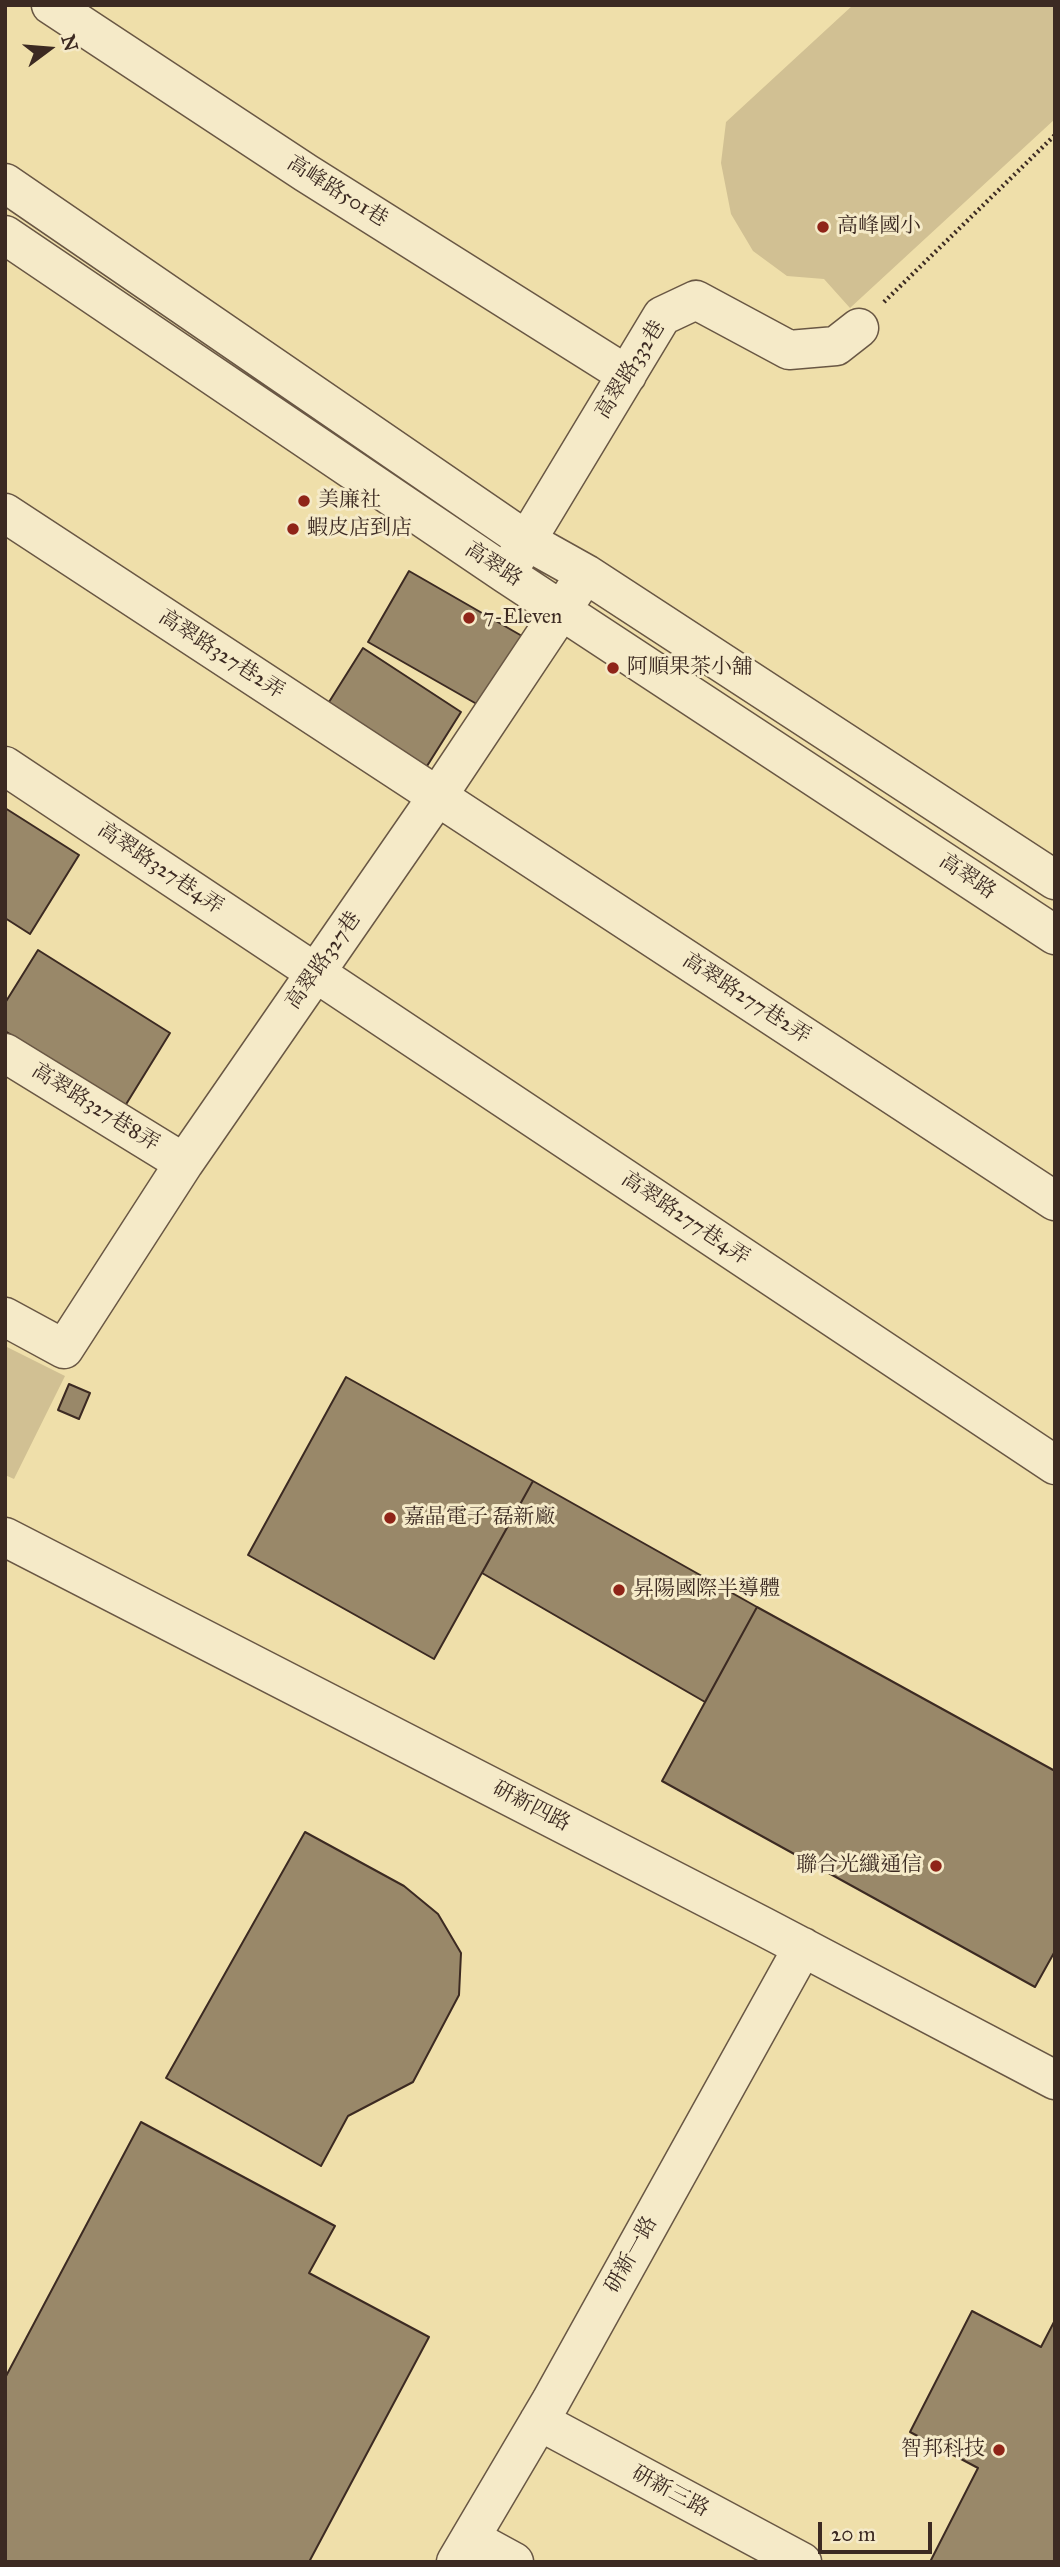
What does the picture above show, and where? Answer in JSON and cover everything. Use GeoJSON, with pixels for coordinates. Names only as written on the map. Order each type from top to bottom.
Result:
{"type":"FeatureCollection","features":[{"type":"Feature","properties":{"kind":"street","name":"高峰路501巷"},"geometry":{"type":"LineString","coordinates":[[51,5],[317,180],[627,374]]}},
{"type":"Feature","properties":{"kind":"street","name":"高翠路"},"geometry":{"type":"LineString","coordinates":[[5,183],[527,541],[586,574],[1055,880]]}},
{"type":"Feature","properties":{"kind":"street","name":"高翠路"},"geometry":{"type":"LineString","coordinates":[[5,235],[506,574],[1055,935]]}},
{"type":"Feature","properties":{"kind":"street","name":"高翠路332巷"},"geometry":{"type":"LineString","coordinates":[[506,574],[662,316],[696,300],[789,350],[836,346],[859,328]]}},
{"type":"Feature","properties":{"kind":"street","name":"高翠路327巷2弄"},"geometry":{"type":"LineString","coordinates":[[5,513],[437,797]]}},
{"type":"Feature","properties":{"kind":"street","name":"高翠路327巷"},"geometry":{"type":"LineString","coordinates":[[5,1317],[64,1349],[184,1163],[437,797],[586,574]]}},
{"type":"Feature","properties":{"kind":"street","name":"高翠路327巷4弄"},"geometry":{"type":"LineString","coordinates":[[5,766],[315,972]]}},
{"type":"Feature","properties":{"kind":"street","name":"高翠路277巷2弄"},"geometry":{"type":"LineString","coordinates":[[437,797],[1055,1201]]}},
{"type":"Feature","properties":{"kind":"street","name":"高翠路277巷4弄"},"geometry":{"type":"LineString","coordinates":[[315,972],[1055,1465]]}},
{"type":"Feature","properties":{"kind":"street","name":"高翠路327巷8弄"},"geometry":{"type":"LineString","coordinates":[[5,1053],[184,1163]]}},
{"type":"Feature","properties":{"kind":"street","name":"研新四路"},"geometry":{"type":"LineString","coordinates":[[5,1537],[803,1947],[1055,2080]]}},
{"type":"Feature","properties":{"kind":"street","name":"研新一路"},"geometry":{"type":"LineString","coordinates":[[463,2550],[539,2421],[803,1947]]}},
{"type":"Feature","properties":{"kind":"street","name":"研新三路"},"geometry":{"type":"LineString","coordinates":[[539,2421],[802,2562]]}},
{"type":"Feature","properties":{"kind":"street"},"geometry":{"type":"LineString","coordinates":[[463,2550],[514,2562]]}},
{"type":"Feature","properties":{"kind":"path"},"geometry":{"type":"LineString","coordinates":[[859,328],[1055,135]]}},
{"type":"Feature","properties":{"kind":"shaded area"},"geometry":{"type":"Polygon","coordinates":[[[853,5],[1055,5],[1055,119],[850,308],[824,279],[787,276],[753,251],[731,214],[721,163],[726,122],[853,5]]]}},
{"type":"Feature","properties":{"kind":"shaded area"},"geometry":{"type":"Polygon","coordinates":[[[5,1346],[65,1376],[14,1479],[5,1475],[5,1346]]]}},
{"type":"Feature","properties":{"kind":"building"},"geometry":{"type":"Polygon","coordinates":[[[409,571],[522,636],[482,707],[368,642],[409,571]]]}},
{"type":"Feature","properties":{"kind":"building"},"geometry":{"type":"Polygon","coordinates":[[[363,648],[461,712],[422,774],[324,710],[363,648]]]}},
{"type":"Feature","properties":{"kind":"building"},"geometry":{"type":"Polygon","coordinates":[[[5,808],[79,855],[30,934],[5,918],[5,808]]]}},
{"type":"Feature","properties":{"kind":"building"},"geometry":{"type":"Polygon","coordinates":[[[38,950],[170,1033],[125,1106],[5,1031],[5,1003],[38,950]]]}},
{"type":"Feature","properties":{"kind":"building","name":"嘉晶電子 磊新廠"},"geometry":{"type":"Polygon","coordinates":[[[346,1377],[533,1481],[434,1659],[248,1555],[346,1377]]]}},
{"type":"Feature","properties":{"kind":"building"},"geometry":{"type":"Polygon","coordinates":[[[69,1384],[90,1393],[79,1419],[58,1410],[69,1384]]]}},
{"type":"Feature","properties":{"kind":"building","name":"昇陽國際半導體"},"geometry":{"type":"Polygon","coordinates":[[[533,1481],[757,1607],[705,1702],[482,1573],[533,1481]]]}},
{"type":"Feature","properties":{"kind":"building","name":"聯合光纖通信"},"geometry":{"type":"Polygon","coordinates":[[[757,1607],[1055,1771],[1055,1951],[1035,1987],[662,1781],[757,1607]]]}},
{"type":"Feature","properties":{"kind":"building"},"geometry":{"type":"Polygon","coordinates":[[[305,1832],[404,1886],[438,1914],[461,1953],[459,1995],[413,2082],[348,2116],[321,2166],[166,2078],[305,1832]]]}},
{"type":"Feature","properties":{"kind":"building"},"geometry":{"type":"Polygon","coordinates":[[[141,2122],[335,2226],[309,2273],[429,2337],[309,2562],[5,2562],[5,2378],[141,2122]]]}},
{"type":"Feature","properties":{"kind":"building","name":"智邦科技"},"geometry":{"type":"Polygon","coordinates":[[[972,2311],[1041,2347],[1055,2320],[1055,2562],[930,2562],[978,2468],[910,2432],[972,2311]]]}},
{"type":"Feature","properties":{"kind":"place","name":"高峰國小"},"geometry":{"type":"Point","coordinates":[823,227]}},
{"type":"Feature","properties":{"kind":"place","name":"美廉社"},"geometry":{"type":"Point","coordinates":[304,501]}},
{"type":"Feature","properties":{"kind":"place","name":"蝦皮店到店"},"geometry":{"type":"Point","coordinates":[293,529]}},
{"type":"Feature","properties":{"kind":"place","name":"7-Eleven"},"geometry":{"type":"Point","coordinates":[469,618]}},
{"type":"Feature","properties":{"kind":"place","name":"阿順果茶小舖"},"geometry":{"type":"Point","coordinates":[613,668]}},
{"type":"Feature","properties":{"kind":"place","name":"嘉晶電子 磊新廠"},"geometry":{"type":"Point","coordinates":[390,1518]}},
{"type":"Feature","properties":{"kind":"place","name":"昇陽國際半導體"},"geometry":{"type":"Point","coordinates":[619,1590]}},
{"type":"Feature","properties":{"kind":"place","name":"聯合光纖通信"},"geometry":{"type":"Point","coordinates":[936,1866]}},
{"type":"Feature","properties":{"kind":"place","name":"智邦科技"},"geometry":{"type":"Point","coordinates":[999,2450]}}]}
